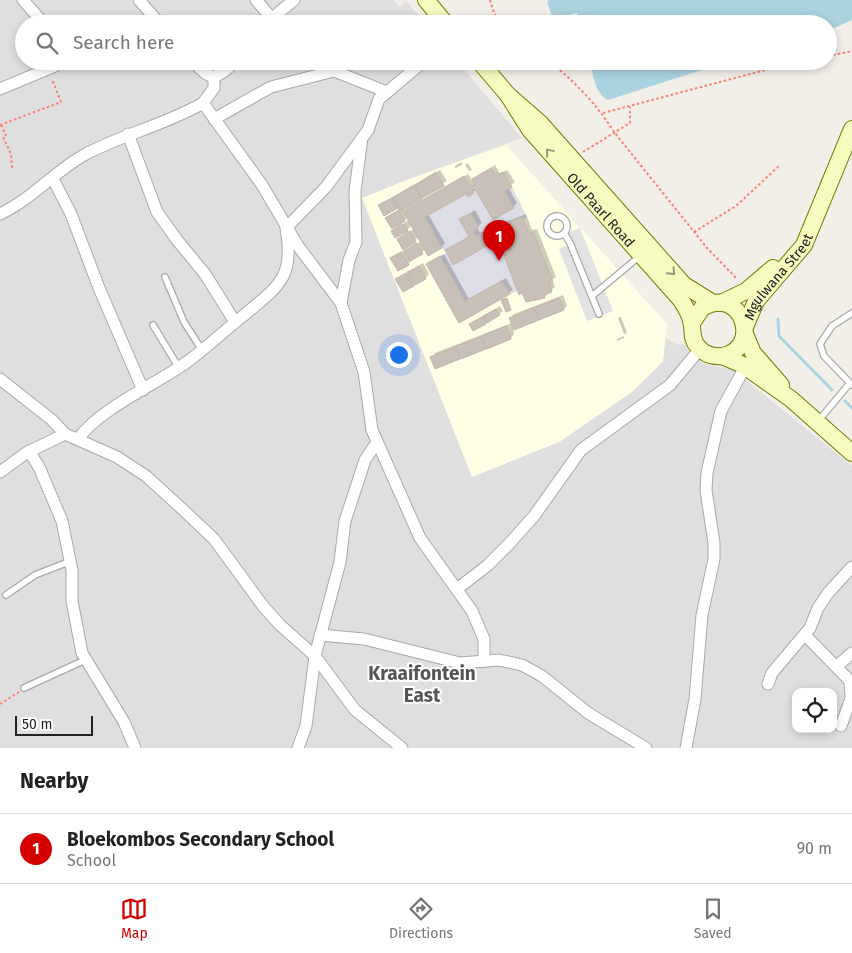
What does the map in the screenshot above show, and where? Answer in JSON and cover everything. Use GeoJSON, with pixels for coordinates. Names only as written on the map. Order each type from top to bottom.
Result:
{"type":"FeatureCollection","features":[{"type":"Feature","properties":{"kind":"main road"},"geometry":{"type":"LineString","coordinates":[[426,0],[438,15]]}},
{"type":"Feature","properties":{"kind":"main road","name":"Old Paarl Road"},"geometry":{"type":"LineString","coordinates":[[487,70],[508,95],[540,122],[644,252],[685,307],[692,323],[693,339],[700,349],[710,355],[722,356],[745,367],[791,399],[852,453]]}},
{"type":"Feature","properties":{"kind":"main road","name":"Mgulwana Street"},"geometry":{"type":"LineString","coordinates":[[745,330],[756,301],[797,255],[807,240],[852,129]]}},
{"type":"Feature","properties":{"kind":"main road","name":"Mgulwana Street"},"geometry":{"type":"LineString","coordinates":[[717,303],[746,291],[762,278],[811,227]]}},
{"type":"Feature","properties":{"kind":"main road","name":"Old Paarl Road"},"geometry":{"type":"LineString","coordinates":[[644,252],[684,285],[717,303],[735,309],[742,317],[753,353],[791,399]]}},
{"type":"Feature","properties":{"kind":"main road"},"geometry":{"type":"LineString","coordinates":[[692,323],[699,310],[717,303]]}},
{"type":"Feature","properties":{"kind":"main road"},"geometry":{"type":"LineString","coordinates":[[722,356],[737,348],[745,330]]}},
{"type":"Feature","properties":{"kind":"street"},"geometry":{"type":"LineString","coordinates":[[23,0],[36,15]]}},
{"type":"Feature","properties":{"kind":"street"},"geometry":{"type":"LineString","coordinates":[[139,0],[152,15]]}},
{"type":"Feature","properties":{"kind":"street"},"geometry":{"type":"LineString","coordinates":[[256,0],[267,15]]}},
{"type":"Feature","properties":{"kind":"street"},"geometry":{"type":"LineString","coordinates":[[278,15],[294,0]]}},
{"type":"Feature","properties":{"kind":"street"},"geometry":{"type":"LineString","coordinates":[[0,89],[47,70]]}},
{"type":"Feature","properties":{"kind":"street"},"geometry":{"type":"LineString","coordinates":[[200,70],[204,74],[214,77],[220,76],[226,70]]}},
{"type":"Feature","properties":{"kind":"street"},"geometry":{"type":"LineString","coordinates":[[286,228],[326,187],[368,130],[379,99],[413,70]]}},
{"type":"Feature","properties":{"kind":"street"},"geometry":{"type":"LineString","coordinates":[[214,119],[271,87],[334,71],[387,92]]}},
{"type":"Feature","properties":{"kind":"street"},"geometry":{"type":"LineString","coordinates":[[0,214],[31,197],[72,162],[128,134],[167,123],[203,103],[214,88],[214,77]]}},
{"type":"Feature","properties":{"kind":"street"},"geometry":{"type":"LineString","coordinates":[[203,103],[262,185],[286,228],[341,303],[364,372],[368,413],[377,442],[420,538],[472,611],[480,627],[484,638],[484,661]]}},
{"type":"Feature","properties":{"kind":"street"},"geometry":{"type":"LineString","coordinates":[[128,134],[157,212],[177,240],[206,274],[235,322]]}},
{"type":"Feature","properties":{"kind":"street"},"geometry":{"type":"LineString","coordinates":[[341,303],[348,260],[356,242],[355,191],[362,138]]}},
{"type":"Feature","properties":{"kind":"street"},"geometry":{"type":"LineString","coordinates":[[53,178],[71,214],[99,288],[143,390]]}},
{"type":"Feature","properties":{"kind":"street"},"geometry":{"type":"LineString","coordinates":[[79,438],[84,431],[143,390],[179,368],[280,283],[287,269],[289,256],[286,228]]}},
{"type":"Feature","properties":{"kind":"street"},"geometry":{"type":"LineString","coordinates":[[457,589],[488,565],[534,516],[581,450],[670,385],[700,349]]}},
{"type":"Feature","properties":{"kind":"street"},"geometry":{"type":"LineString","coordinates":[[686,748],[695,699],[702,615],[714,559],[707,497],[707,473],[721,411],[745,367]]}},
{"type":"Feature","properties":{"kind":"street"},"geometry":{"type":"LineString","coordinates":[[0,380],[52,420],[65,434],[79,438],[117,457],[146,476],[179,506],[214,539],[263,606],[280,625],[315,656],[355,710],[402,748]]}},
{"type":"Feature","properties":{"kind":"street"},"geometry":{"type":"LineString","coordinates":[[0,472],[29,451],[65,434]]}},
{"type":"Feature","properties":{"kind":"street"},"geometry":{"type":"LineString","coordinates":[[298,748],[306,726],[315,656],[340,562],[345,521],[365,460],[377,442]]}},
{"type":"Feature","properties":{"kind":"street"},"geometry":{"type":"LineString","coordinates":[[29,451],[39,467],[59,513],[71,561],[72,602],[85,660],[124,722],[135,748]]}},
{"type":"Feature","properties":{"kind":"street"},"geometry":{"type":"LineString","coordinates":[[768,684],[772,673],[805,634],[828,594],[852,567]]}},
{"type":"Feature","properties":{"kind":"street"},"geometry":{"type":"LineString","coordinates":[[805,634],[850,681],[852,689],[842,726]]}},
{"type":"Feature","properties":{"kind":"street"},"geometry":{"type":"LineString","coordinates":[[320,636],[374,641],[460,663],[499,660],[522,665],[542,676],[588,713],[646,748]]}},
{"type":"Feature","properties":{"kind":"street"},"geometry":{"type":"LineString","coordinates":[[837,666],[852,653]]}},
{"type":"Feature","properties":{"kind":"lane"},"geometry":{"type":"LineString","coordinates":[[564,233],[599,314]]}},
{"type":"Feature","properties":{"kind":"lane"},"geometry":{"type":"LineString","coordinates":[[592,296],[644,252]]}},
{"type":"Feature","properties":{"kind":"lane"},"geometry":{"type":"LineString","coordinates":[[165,277],[184,322],[202,350]]}},
{"type":"Feature","properties":{"kind":"lane"},"geometry":{"type":"LineString","coordinates":[[817,422],[851,384],[824,356],[820,344],[832,326],[852,313]]}},
{"type":"Feature","properties":{"kind":"lane"},"geometry":{"type":"LineString","coordinates":[[153,325],[179,368]]}},
{"type":"Feature","properties":{"kind":"lane"},"geometry":{"type":"LineString","coordinates":[[6,595],[35,575],[71,561]]}},
{"type":"Feature","properties":{"kind":"lane"},"geometry":{"type":"LineString","coordinates":[[24,688],[85,660]]}},
{"type":"Feature","properties":{"kind":"path"},"geometry":{"type":"LineString","coordinates":[[490,0],[495,15]]}},
{"type":"Feature","properties":{"kind":"path"},"geometry":{"type":"LineString","coordinates":[[837,54],[852,51]]}},
{"type":"Feature","properties":{"kind":"path"},"geometry":{"type":"LineString","coordinates":[[12,168],[11,154],[3,137],[6,135],[1,125],[61,102],[47,70]]}},
{"type":"Feature","properties":{"kind":"path"},"geometry":{"type":"LineString","coordinates":[[559,70],[602,113],[614,132],[694,232],[739,281]]}},
{"type":"Feature","properties":{"kind":"path"},"geometry":{"type":"LineString","coordinates":[[602,113],[766,70]]}},
{"type":"Feature","properties":{"kind":"path"},"geometry":{"type":"LineString","coordinates":[[578,155],[630,123],[630,107]]}},
{"type":"Feature","properties":{"kind":"path"},"geometry":{"type":"LineString","coordinates":[[694,232],[736,206],[779,166]]}},
{"type":"Feature","properties":{"kind":"path"},"geometry":{"type":"LineString","coordinates":[[0,704],[24,688]]}},
{"type":"Feature","properties":{"kind":"shaded area"},"geometry":{"type":"Polygon","coordinates":[[[0,0],[394,0],[400,7],[406,1],[418,15],[15,15],[15,70],[465,70],[522,138],[409,179],[559,442],[632,392],[663,362],[665,338],[679,345],[684,343],[693,359],[709,365],[732,369],[852,466],[852,748],[0,748],[0,0]]]}},
{"type":"Feature","properties":{"kind":"shaded area"},"geometry":{"type":"Polygon","coordinates":[[[506,145],[667,324],[663,361],[632,392],[559,442],[472,477],[362,198],[409,179],[506,145]]]}},
{"type":"Feature","properties":{"kind":"shaded area"},"geometry":{"type":"Polygon","coordinates":[[[512,187],[527,217],[498,226],[501,235],[497,237],[518,291],[510,294],[502,281],[465,301],[440,256],[446,253],[453,265],[487,246],[480,234],[476,236],[473,231],[479,227],[471,213],[459,219],[469,237],[444,251],[425,217],[466,194],[468,197],[474,193],[472,190],[475,189],[493,220],[514,208],[505,191],[512,187]]]}},
{"type":"Feature","properties":{"kind":"shaded area"},"geometry":{"type":"Polygon","coordinates":[[[580,228],[613,311],[587,321],[559,249],[572,243],[568,233],[580,228]]]}},
{"type":"Feature","properties":{"kind":"water"},"geometry":{"type":"Polygon","coordinates":[[[852,0],[852,20],[837,27],[837,15],[578,15],[577,13],[551,15],[547,1],[852,0]]]}},
{"type":"Feature","properties":{"kind":"water"},"geometry":{"type":"Polygon","coordinates":[[[592,70],[702,70],[608,100],[600,93],[592,70]]]}},
{"type":"Feature","properties":{"kind":"building"},"geometry":{"type":"Polygon","coordinates":[[[491,168],[496,176],[503,172],[512,187],[505,191],[514,208],[493,220],[475,189],[472,190],[474,193],[468,197],[466,194],[425,217],[442,248],[428,256],[403,211],[464,176],[470,187],[475,184],[472,179],[491,168]]]}},
{"type":"Feature","properties":{"kind":"building"},"geometry":{"type":"Polygon","coordinates":[[[436,172],[444,186],[422,198],[415,185],[436,172]]]}},
{"type":"Feature","properties":{"kind":"building"},"geometry":{"type":"Polygon","coordinates":[[[414,185],[422,199],[400,211],[392,198],[414,185]]]}},
{"type":"Feature","properties":{"kind":"building"},"geometry":{"type":"Polygon","coordinates":[[[392,198],[398,208],[384,216],[378,205],[392,198]]]}},
{"type":"Feature","properties":{"kind":"building"},"geometry":{"type":"Polygon","coordinates":[[[399,210],[405,221],[392,229],[385,218],[399,210]]]}},
{"type":"Feature","properties":{"kind":"building"},"geometry":{"type":"Polygon","coordinates":[[[471,213],[479,227],[473,231],[476,236],[480,234],[487,246],[453,265],[445,250],[469,237],[459,219],[471,213]]]}},
{"type":"Feature","properties":{"kind":"building"},"geometry":{"type":"Polygon","coordinates":[[[522,217],[529,233],[533,232],[553,282],[549,283],[552,292],[544,295],[545,298],[526,302],[522,293],[519,295],[497,237],[501,235],[498,226],[522,217]]]}},
{"type":"Feature","properties":{"kind":"building"},"geometry":{"type":"Polygon","coordinates":[[[404,224],[408,231],[395,238],[391,231],[404,224]]]}},
{"type":"Feature","properties":{"kind":"building"},"geometry":{"type":"Polygon","coordinates":[[[410,231],[416,242],[403,250],[397,239],[410,231]]]}},
{"type":"Feature","properties":{"kind":"building"},"geometry":{"type":"Polygon","coordinates":[[[417,243],[423,254],[410,261],[404,251],[417,243]]]}},
{"type":"Feature","properties":{"kind":"building"},"geometry":{"type":"Polygon","coordinates":[[[401,252],[409,265],[398,271],[390,258],[401,252]]]}},
{"type":"Feature","properties":{"kind":"building"},"geometry":{"type":"Polygon","coordinates":[[[440,256],[465,301],[502,281],[510,294],[459,323],[426,264],[440,256]]]}},
{"type":"Feature","properties":{"kind":"building"},"geometry":{"type":"Polygon","coordinates":[[[419,266],[426,279],[415,285],[407,272],[419,266]]]}},
{"type":"Feature","properties":{"kind":"building"},"geometry":{"type":"Polygon","coordinates":[[[406,273],[414,286],[403,292],[395,279],[406,273]]]}},
{"type":"Feature","properties":{"kind":"building"},"geometry":{"type":"Polygon","coordinates":[[[507,298],[511,310],[506,312],[501,300],[507,298]]]}},
{"type":"Feature","properties":{"kind":"building"},"geometry":{"type":"Polygon","coordinates":[[[559,298],[564,310],[539,320],[534,308],[559,298]]]}},
{"type":"Feature","properties":{"kind":"building"},"geometry":{"type":"Polygon","coordinates":[[[533,308],[539,320],[514,330],[509,318],[533,308]]]}},
{"type":"Feature","properties":{"kind":"building"},"geometry":{"type":"Polygon","coordinates":[[[496,309],[500,315],[487,323],[483,316],[496,309]]]}},
{"type":"Feature","properties":{"kind":"building"},"geometry":{"type":"Polygon","coordinates":[[[482,317],[486,324],[473,331],[469,324],[482,317]]]}},
{"type":"Feature","properties":{"kind":"building"},"geometry":{"type":"Polygon","coordinates":[[[506,326],[511,339],[487,349],[481,336],[506,326]]]}},
{"type":"Feature","properties":{"kind":"building"},"geometry":{"type":"Polygon","coordinates":[[[481,337],[486,349],[461,359],[456,346],[481,337]]]}},
{"type":"Feature","properties":{"kind":"building"},"geometry":{"type":"Polygon","coordinates":[[[455,347],[460,359],[435,369],[430,357],[455,347]]]}},
{"type":"Feature","properties":{"kind":"waterway"},"geometry":{"type":"LineString","coordinates":[[778,319],[779,336],[832,390]]}},
{"type":"Feature","properties":{"kind":"waterway"},"geometry":{"type":"LineString","coordinates":[[845,401],[852,408]]}},
{"type":"Feature","properties":{"kind":"place","name":"Bloekombos Secondary School"},"geometry":{"type":"Point","coordinates":[499,261]}},
{"type":"Feature","properties":{"kind":"district","name":"Kraaifontein East"},"geometry":{"type":"Point","coordinates":[422,684]}}]}
